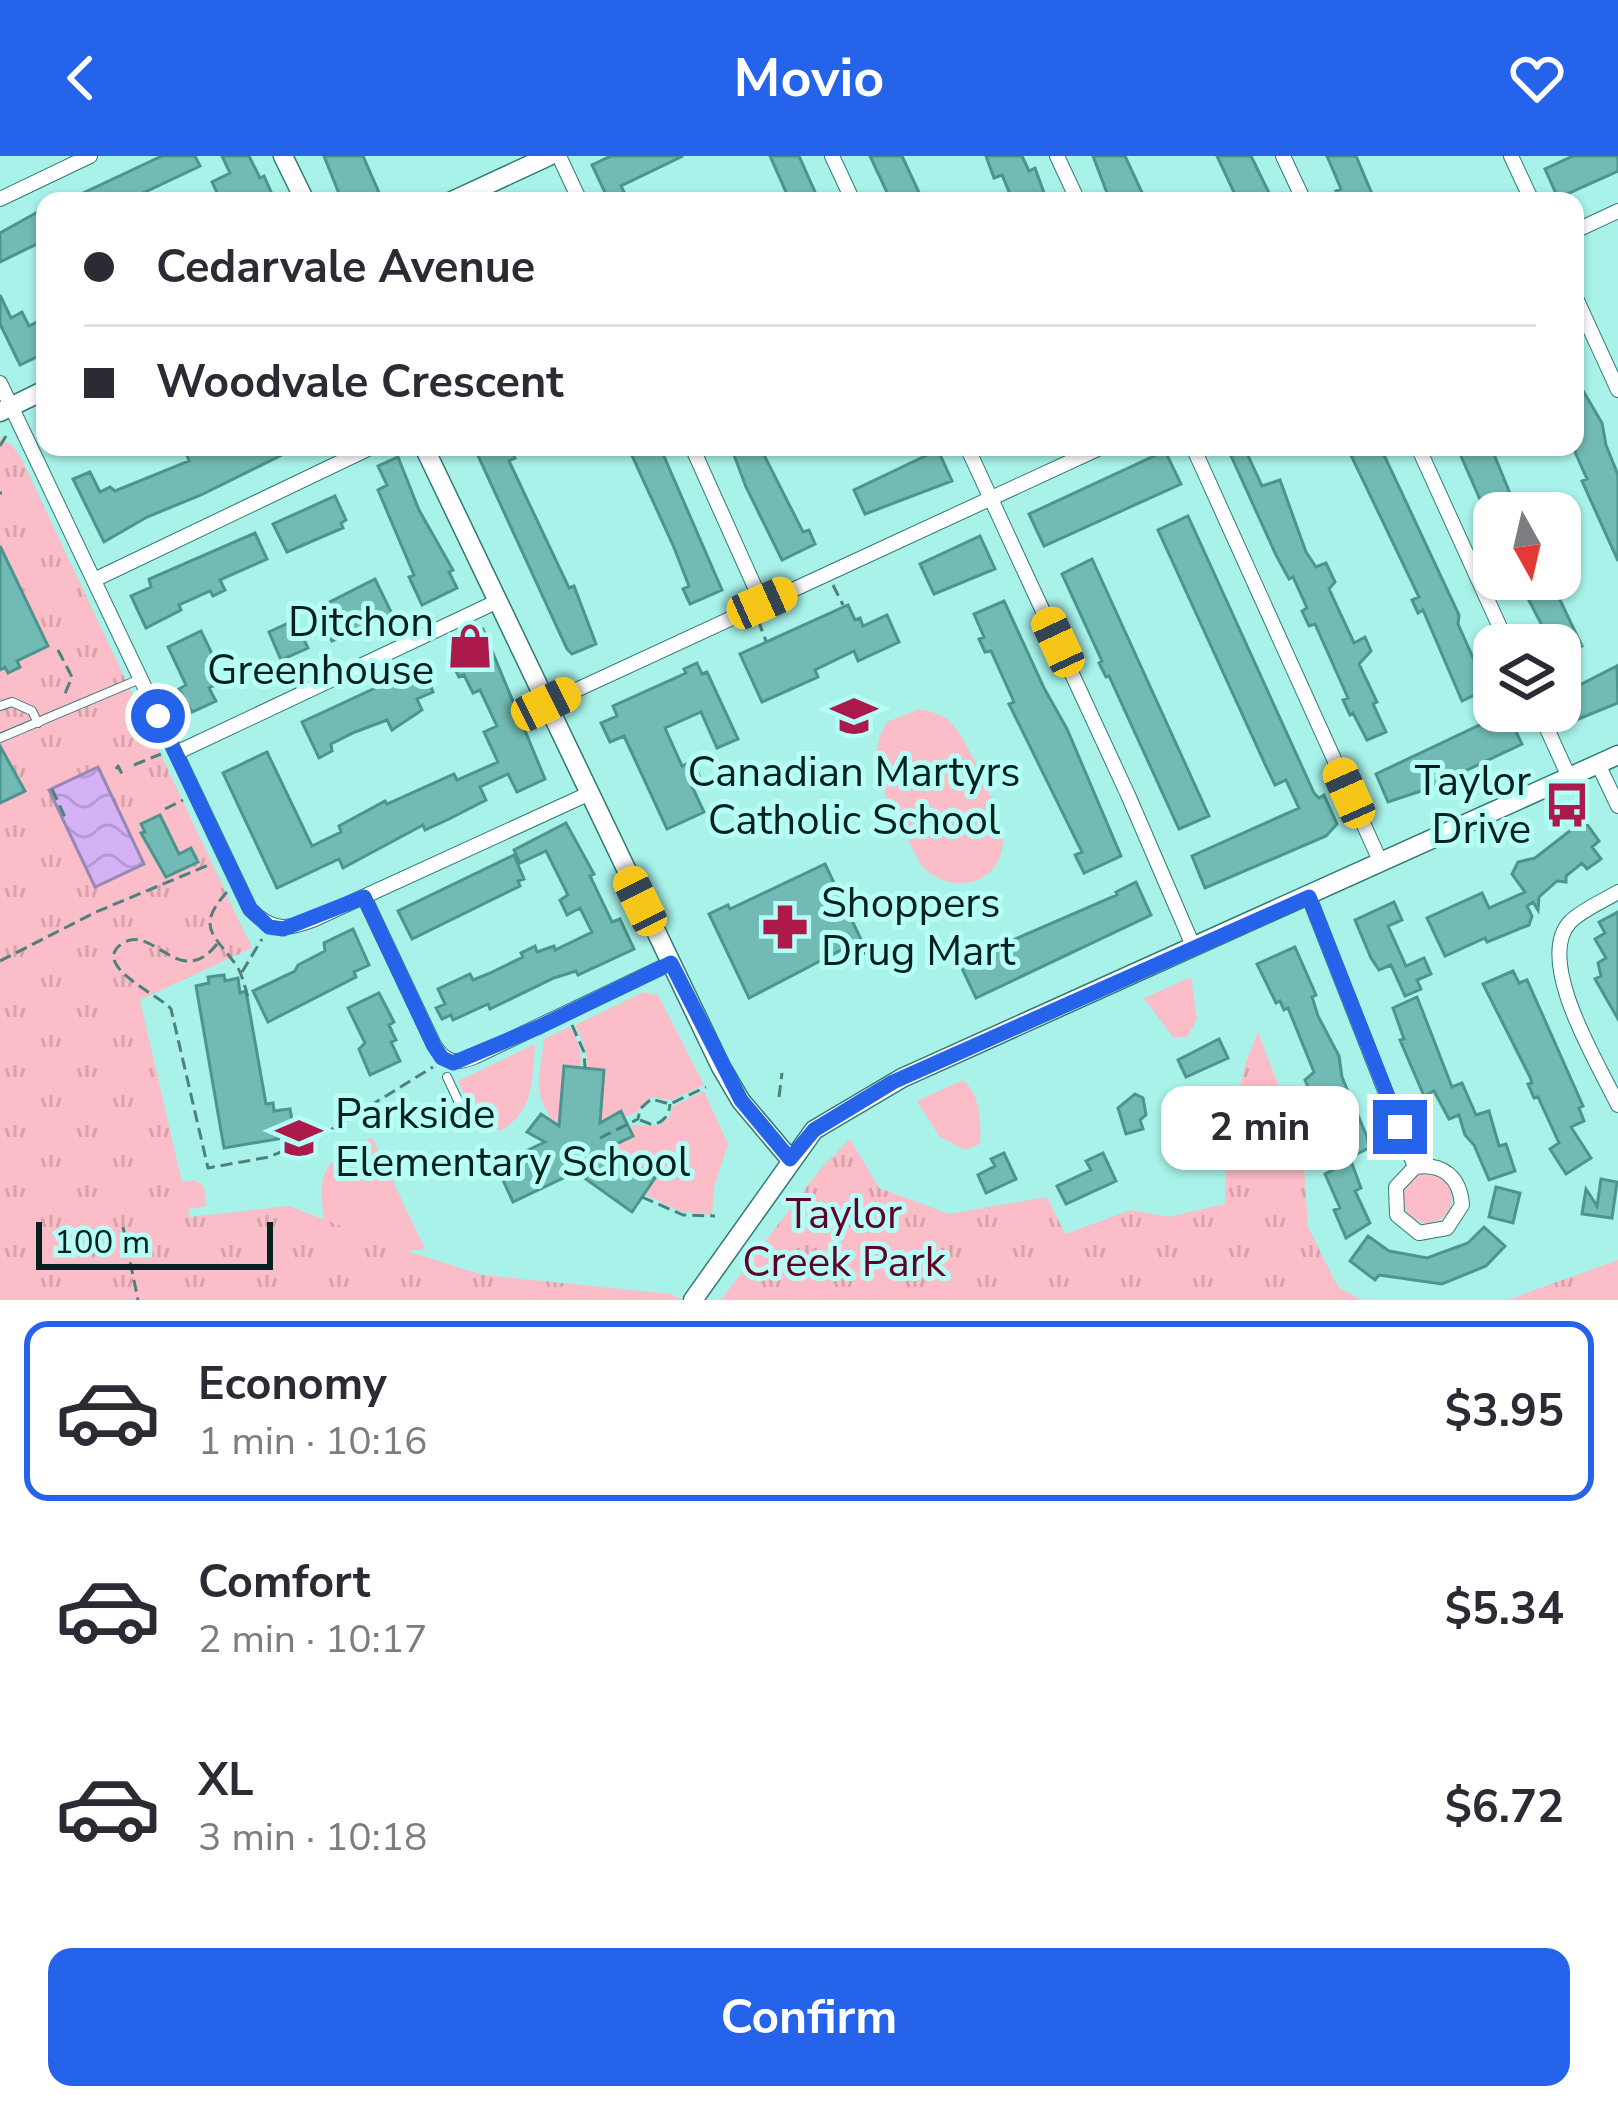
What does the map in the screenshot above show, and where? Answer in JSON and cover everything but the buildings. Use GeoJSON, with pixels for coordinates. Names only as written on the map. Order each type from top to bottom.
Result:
{"type":"FeatureCollection","features":[{"type":"Feature","properties":{"kind":"main road"},"geometry":{"type":"LineString","coordinates":[[283,156],[301,192]]}},
{"type":"Feature","properties":{"kind":"main road"},"geometry":{"type":"LineString","coordinates":[[471,192],[549,156]]}},
{"type":"Feature","properties":{"kind":"main road"},"geometry":{"type":"LineString","coordinates":[[6,409],[36,394]]}},
{"type":"Feature","properties":{"kind":"main road"},"geometry":{"type":"LineString","coordinates":[[428,456],[588,794],[741,1100],[790,1159]]}},
{"type":"Feature","properties":{"kind":"main road"},"geometry":{"type":"LineString","coordinates":[[693,1300],[814,1130],[893,1082],[1618,755]]}},
{"type":"Feature","properties":{"kind":"street"},"geometry":{"type":"LineString","coordinates":[[0,200],[91,156]]}},
{"type":"Feature","properties":{"kind":"street"},"geometry":{"type":"LineString","coordinates":[[559,156],[576,192]]}},
{"type":"Feature","properties":{"kind":"street"},"geometry":{"type":"LineString","coordinates":[[832,156],[849,192]]}},
{"type":"Feature","properties":{"kind":"street"},"geometry":{"type":"LineString","coordinates":[[1057,156],[1074,192]]}},
{"type":"Feature","properties":{"kind":"street"},"geometry":{"type":"LineString","coordinates":[[1282,156],[1300,192]]}},
{"type":"Feature","properties":{"kind":"street"},"geometry":{"type":"LineString","coordinates":[[1511,156],[1528,192]]}},
{"type":"Feature","properties":{"kind":"street"},"geometry":{"type":"LineString","coordinates":[[1584,227],[1618,211]]}},
{"type":"Feature","properties":{"kind":"street"},"geometry":{"type":"LineString","coordinates":[[1584,316],[1618,390]]}},
{"type":"Feature","properties":{"kind":"street"},"geometry":{"type":"LineString","coordinates":[[0,383],[6,409],[97,579],[169,753],[250,909],[262,922],[283,929],[296,926],[588,794]]}},
{"type":"Feature","properties":{"kind":"street"},"geometry":{"type":"LineString","coordinates":[[97,579],[353,456]]}},
{"type":"Feature","properties":{"kind":"street"},"geometry":{"type":"LineString","coordinates":[[696,456],[760,611]]}},
{"type":"Feature","properties":{"kind":"street"},"geometry":{"type":"LineString","coordinates":[[971,456],[1194,948]]}},
{"type":"Feature","properties":{"kind":"street"},"geometry":{"type":"LineString","coordinates":[[546,704],[760,611],[1083,456]]}},
{"type":"Feature","properties":{"kind":"street"},"geometry":{"type":"LineString","coordinates":[[1197,456],[1381,863]]}},
{"type":"Feature","properties":{"kind":"street"},"geometry":{"type":"LineString","coordinates":[[1422,456],[1498,624]]}},
{"type":"Feature","properties":{"kind":"street"},"geometry":{"type":"LineString","coordinates":[[169,753],[498,601]]}},
{"type":"Feature","properties":{"kind":"street"},"geometry":{"type":"LineString","coordinates":[[1548,732],[1569,777]]}},
{"type":"Feature","properties":{"kind":"street"},"geometry":{"type":"LineString","coordinates":[[1598,764],[1618,806]]}},
{"type":"Feature","properties":{"kind":"street"},"geometry":{"type":"LineString","coordinates":[[1618,892],[1569,923],[1558,959],[1569,998],[1618,1105]]}},
{"type":"Feature","properties":{"kind":"street"},"geometry":{"type":"LineString","coordinates":[[364,897],[434,1046],[450,1070],[671,963]]}},
{"type":"Feature","properties":{"kind":"street"},"geometry":{"type":"LineString","coordinates":[[1309,897],[1415,1167]]}},
{"type":"Feature","properties":{"kind":"street"},"geometry":{"type":"LineString","coordinates":[[1415,1167],[1443,1169],[1461,1190],[1462,1205],[1447,1228],[1419,1232],[1397,1215],[1396,1187],[1415,1167]]}},
{"type":"Feature","properties":{"kind":"lane"},"geometry":{"type":"LineString","coordinates":[[0,738],[140,679]]}},
{"type":"Feature","properties":{"kind":"lane"},"geometry":{"type":"LineString","coordinates":[[0,706],[12,702],[32,711],[38,723]]}},
{"type":"Feature","properties":{"kind":"lane"},"geometry":{"type":"LineString","coordinates":[[450,1070],[463,1111]]}},
{"type":"Feature","properties":{"kind":"path"},"geometry":{"type":"LineString","coordinates":[[0,446],[6,436]]}},
{"type":"Feature","properties":{"kind":"path"},"geometry":{"type":"LineString","coordinates":[[833,585],[843,605]]}},
{"type":"Feature","properties":{"kind":"path"},"geometry":{"type":"LineString","coordinates":[[760,611],[766,641]]}},
{"type":"Feature","properties":{"kind":"path"},"geometry":{"type":"LineString","coordinates":[[32,711],[59,700],[70,686],[69,665],[58,650]]}},
{"type":"Feature","properties":{"kind":"path"},"geometry":{"type":"LineString","coordinates":[[134,764],[169,753]]}},
{"type":"Feature","properties":{"kind":"path"},"geometry":{"type":"LineString","coordinates":[[116,769],[118,766],[124,778]]}},
{"type":"Feature","properties":{"kind":"path"},"geometry":{"type":"LineString","coordinates":[[52,789],[61,816]]}},
{"type":"Feature","properties":{"kind":"path"},"geometry":{"type":"LineString","coordinates":[[165,808],[185,800]]}},
{"type":"Feature","properties":{"kind":"path"},"geometry":{"type":"LineString","coordinates":[[0,961],[96,912],[215,862]]}},
{"type":"Feature","properties":{"kind":"path"},"geometry":{"type":"LineString","coordinates":[[229,891],[211,912],[209,925],[217,944],[241,974],[248,997]]}},
{"type":"Feature","properties":{"kind":"path"},"geometry":{"type":"LineString","coordinates":[[241,974],[262,939]]}},
{"type":"Feature","properties":{"kind":"path"},"geometry":{"type":"LineString","coordinates":[[217,944],[208,956],[192,962],[138,940],[126,940],[117,947],[115,958],[122,974],[166,1001],[171,1009],[208,1168],[269,1157],[329,1131],[433,1067]]}},
{"type":"Feature","properties":{"kind":"path"},"geometry":{"type":"LineString","coordinates":[[572,1024],[584,1052],[584,1068]]}},
{"type":"Feature","properties":{"kind":"path"},"geometry":{"type":"LineString","coordinates":[[778,1097],[782,1073]]}},
{"type":"Feature","properties":{"kind":"path"},"geometry":{"type":"LineString","coordinates":[[638,1119],[640,1108],[651,1099],[670,1104],[706,1087]]}},
{"type":"Feature","properties":{"kind":"path"},"geometry":{"type":"LineString","coordinates":[[638,1119],[645,1124],[661,1122],[670,1104]]}},
{"type":"Feature","properties":{"kind":"path"},"geometry":{"type":"LineString","coordinates":[[600,1138],[638,1119]]}},
{"type":"Feature","properties":{"kind":"path"},"geometry":{"type":"LineString","coordinates":[[642,1197],[683,1215],[715,1216]]}},
{"type":"Feature","properties":{"kind":"path"},"geometry":{"type":"LineString","coordinates":[[123,1227],[138,1300]]}},
{"type":"Feature","properties":{"kind":"green space"},"geometry":{"type":"Polygon","coordinates":[[[0,439],[12,445],[23,462],[252,948],[140,1000],[182,1182],[195,1180],[204,1187],[206,1206],[188,1209],[190,1217],[289,1206],[483,1275],[671,1294],[682,1300],[0,1300],[0,439]]]}},
{"type":"Feature","properties":{"kind":"green space"},"geometry":{"type":"Polygon","coordinates":[[[919,709],[945,718],[959,733],[998,817],[1003,843],[999,858],[992,870],[970,882],[944,881],[921,865],[880,776],[879,739],[887,722],[919,709]]]}},
{"type":"Feature","properties":{"kind":"green space"},"geometry":{"type":"Polygon","coordinates":[[[1191,977],[1197,1019],[1187,1037],[1173,1037],[1144,998],[1191,977]]]}},
{"type":"Feature","properties":{"kind":"green space"},"geometry":{"type":"Polygon","coordinates":[[[644,992],[658,995],[704,1085],[671,1100],[652,1097],[637,1112],[607,1125],[599,1134],[604,1071],[588,1069],[575,1025],[644,992]]]}},
{"type":"Feature","properties":{"kind":"green space"},"geometry":{"type":"Polygon","coordinates":[[[570,1027],[581,1066],[559,1130],[544,1106],[539,1078],[544,1039],[570,1027]]]}},
{"type":"Feature","properties":{"kind":"green space","name":"Taylor Creek Park"},"geometry":{"type":"Polygon","coordinates":[[[1258,1032],[1303,1151],[1308,1227],[1338,1287],[1362,1300],[721,1300],[822,1167],[850,1139],[879,1188],[949,1214],[1047,1197],[1065,1234],[1131,1210],[1168,1217],[1225,1204],[1226,1143],[1258,1032]]]}},
{"type":"Feature","properties":{"kind":"green space"},"geometry":{"type":"Polygon","coordinates":[[[535,1044],[530,1092],[521,1113],[502,1130],[462,1127],[456,1117],[471,1110],[458,1081],[535,1044]]]}},
{"type":"Feature","properties":{"kind":"green space"},"geometry":{"type":"Polygon","coordinates":[[[963,1080],[977,1101],[980,1127],[980,1144],[965,1150],[939,1136],[917,1101],[963,1080]]]}},
{"type":"Feature","properties":{"kind":"green space"},"geometry":{"type":"Polygon","coordinates":[[[704,1091],[728,1144],[714,1187],[712,1215],[679,1211],[644,1194],[655,1178],[602,1141],[633,1125],[660,1125],[672,1107],[704,1091]]]}},
{"type":"Feature","properties":{"kind":"green space"},"geometry":{"type":"Polygon","coordinates":[[[372,1137],[425,1249],[406,1251],[324,1220],[322,1187],[328,1168],[372,1137]]]}},
{"type":"Feature","properties":{"kind":"green space"},"geometry":{"type":"Polygon","coordinates":[[[1427,1173],[1445,1180],[1452,1198],[1445,1216],[1427,1223],[1409,1216],[1402,1198],[1409,1180],[1427,1173]]]}},
{"type":"Feature","properties":{"kind":"green space"},"geometry":{"type":"Polygon","coordinates":[[[1618,1260],[1618,1300],[1507,1300],[1618,1260]]]}},
{"type":"Feature","properties":{"kind":"water"},"geometry":{"type":"Polygon","coordinates":[[[98,767],[144,864],[95,887],[49,790],[98,767]]]}},
{"type":"Feature","properties":{"kind":"place","name":"Ditchon Greenhouse"},"geometry":{"type":"Point","coordinates":[470,646]}},
{"type":"Feature","properties":{"kind":"place","name":"Canadian Martyrs Catholic School"},"geometry":{"type":"Point","coordinates":[854,716]}},
{"type":"Feature","properties":{"kind":"place","name":"Taylor Drive"},"geometry":{"type":"Point","coordinates":[1567,805]}},
{"type":"Feature","properties":{"kind":"place","name":"Shoppers Drug Mart"},"geometry":{"type":"Point","coordinates":[785,927]}},
{"type":"Feature","properties":{"kind":"place","name":"Parkside Elementary School"},"geometry":{"type":"Point","coordinates":[299,1138]}},
{"type":"Feature","properties":{"kind":"route"},"geometry":{"type":"LineString","coordinates":[[158,716],[250,909],[269,927],[283,929],[364,897],[434,1046],[442,1058],[453,1063],[671,963],[741,1100],[790,1159],[814,1130],[893,1082],[1309,897],[1400,1127]]}}]}
